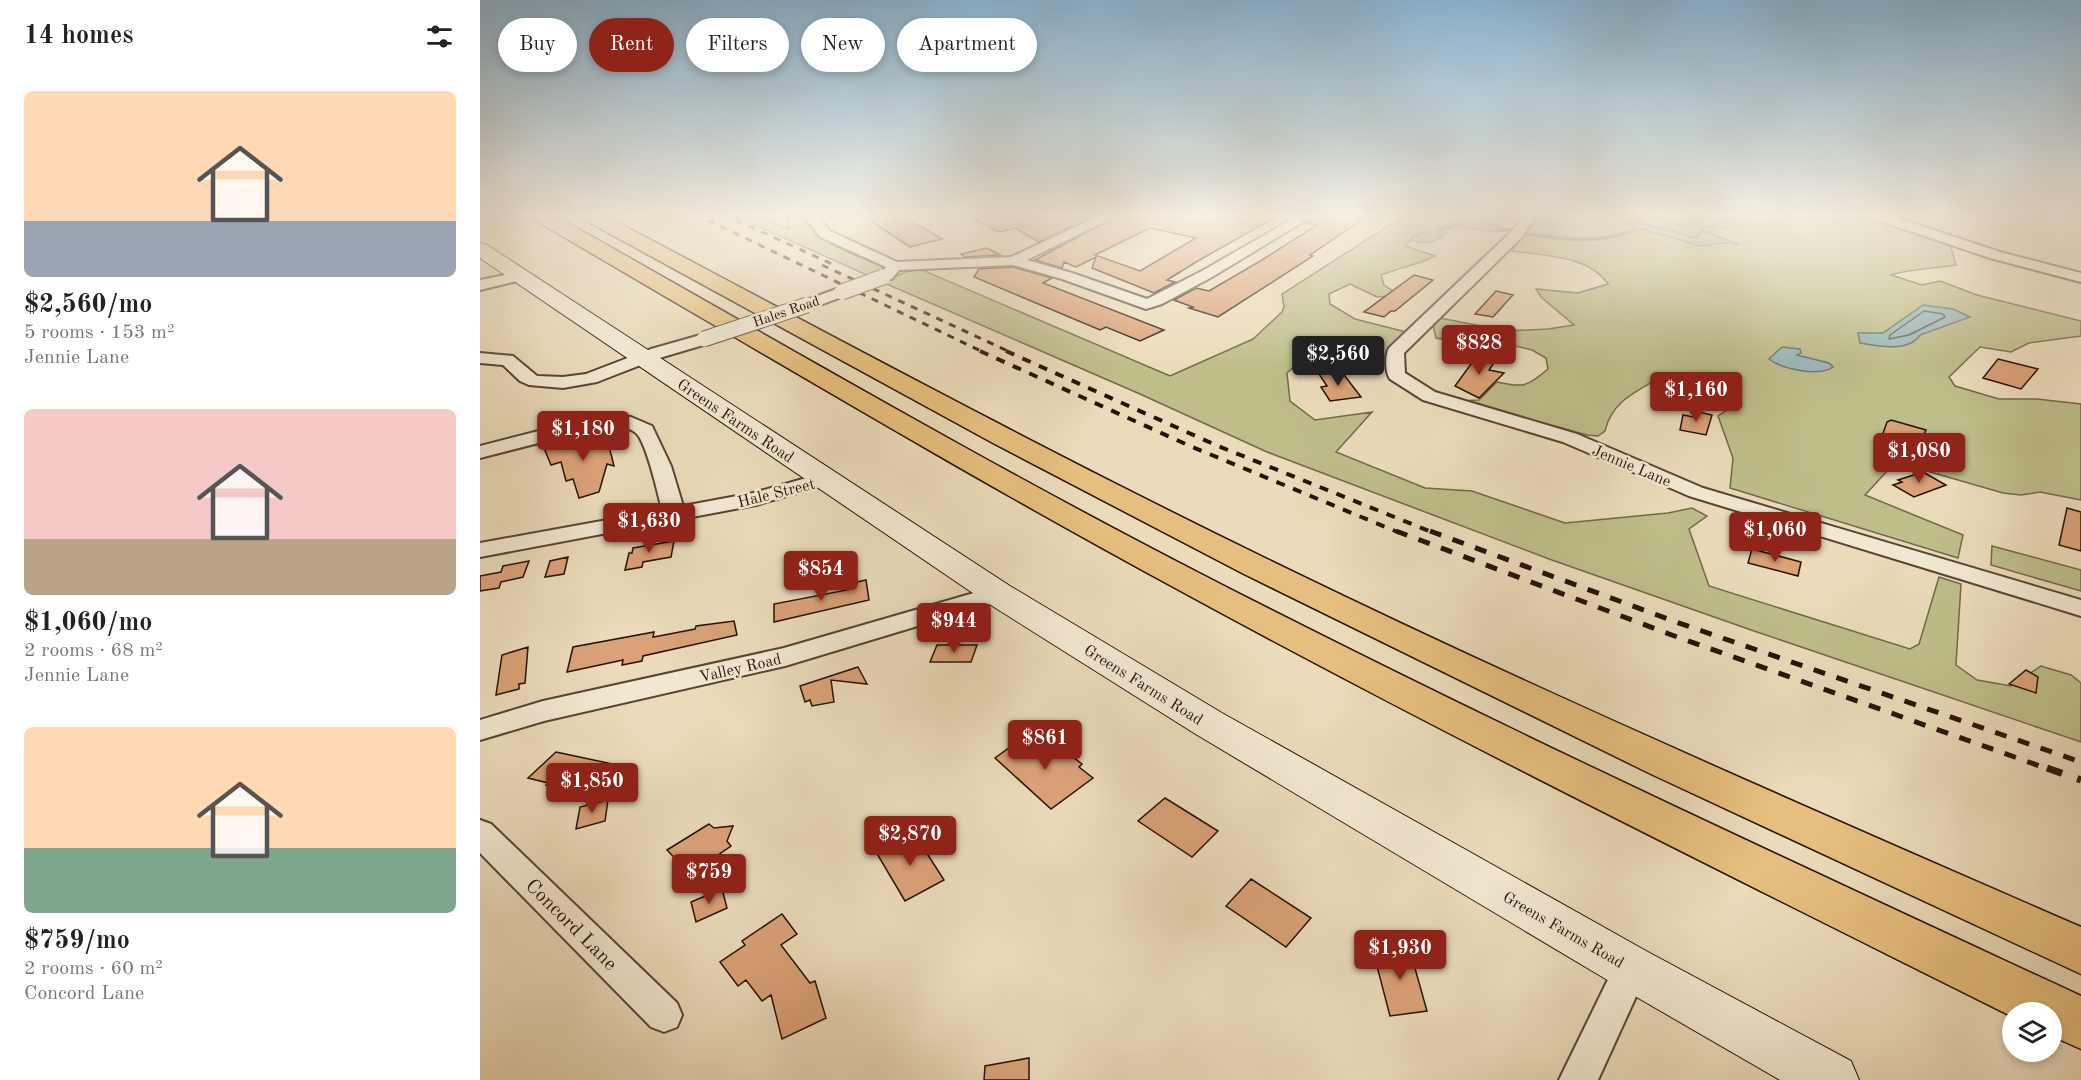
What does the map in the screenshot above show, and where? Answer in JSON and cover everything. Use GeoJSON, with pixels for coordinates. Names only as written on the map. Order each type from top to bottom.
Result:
{"type":"FeatureCollection","features":[{"type":"Feature","properties":{"kind":"highway"},"geometry":{"type":"LineString","coordinates":[[625,264],[1025,492],[1278,629],[1535,759],[2081,1023]]}},
{"type":"Feature","properties":{"kind":"highway"},"geometry":{"type":"LineString","coordinates":[[682,264],[1060,467],[1251,565],[1538,703],[2081,951]]}},
{"type":"Feature","properties":{"kind":"main road","name":"Greens Farms Road"},"geometry":{"type":"LineString","coordinates":[[503,264],[998,594],[1208,723],[1632,968],[1832,1080]]}},
{"type":"Feature","properties":{"kind":"street"},"geometry":{"type":"LineString","coordinates":[[892,264],[933,264]]}},
{"type":"Feature","properties":{"kind":"street"},"geometry":{"type":"LineString","coordinates":[[1026,264],[1067,276],[1146,304],[1157,301],[1223,264]]}},
{"type":"Feature","properties":{"kind":"street","name":"Jennie Lane"},"geometry":{"type":"LineString","coordinates":[[1486,264],[1395,352],[1396,375],[1429,396],[1570,438],[1696,492],[2081,608]]}},
{"type":"Feature","properties":{"kind":"street"},"geometry":{"type":"LineString","coordinates":[[2030,264],[2081,278]]}},
{"type":"Feature","properties":{"kind":"street","name":"Hales Road"},"geometry":{"type":"LineString","coordinates":[[480,358],[507,360],[523,376],[534,381],[554,383],[600,375],[643,358],[807,305],[883,277],[893,271],[895,266]]}},
{"type":"Feature","properties":{"kind":"street"},"geometry":{"type":"LineString","coordinates":[[480,285],[520,276]]}},
{"type":"Feature","properties":{"kind":"street"},"geometry":{"type":"LineString","coordinates":[[480,452],[605,420],[631,423],[645,430],[661,466],[674,514]]}},
{"type":"Feature","properties":{"kind":"street","name":"Hale Street"},"geometry":{"type":"LineString","coordinates":[[480,550],[771,496],[824,479]]}},
{"type":"Feature","properties":{"kind":"street","name":"Valley Road"},"geometry":{"type":"LineString","coordinates":[[480,730],[543,711],[784,657],[998,594]]}},
{"type":"Feature","properties":{"kind":"street","name":"Concord Lane"},"geometry":{"type":"LineString","coordinates":[[480,833],[664,1015]]}},
{"type":"Feature","properties":{"kind":"street"},"geometry":{"type":"LineString","coordinates":[[1578,1080],[1632,968]]}},
{"type":"Feature","properties":{"kind":"green space"},"geometry":{"type":"Polygon","coordinates":[[[843,264],[881,266],[884,270],[871,277],[843,264]]]}},
{"type":"Feature","properties":{"kind":"green space"},"geometry":{"type":"Polygon","coordinates":[[[1328,264],[1414,264],[1381,275],[1384,285],[1399,295],[1377,297],[1350,284],[1329,294],[1330,304],[1355,319],[1406,332],[1384,357],[1299,362],[1287,373],[1290,401],[1315,420],[1372,412],[1336,452],[1425,488],[1472,491],[1565,523],[1668,513],[1692,508],[1707,516],[1689,529],[1709,586],[1910,649],[1919,644],[1939,577],[1961,584],[1956,665],[1977,680],[2011,686],[2041,666],[2071,675],[2081,683],[2081,742],[1549,559],[1267,452],[882,282],[920,269],[1170,376],[1253,339],[1282,312],[1284,307],[1282,294],[1328,264]]]}},
{"type":"Feature","properties":{"kind":"green space"},"geometry":{"type":"Polygon","coordinates":[[[1583,264],[1956,264],[1891,275],[1922,285],[1940,281],[1977,295],[2081,321],[2081,336],[2029,343],[2011,352],[1980,347],[1949,377],[1955,386],[1999,399],[2037,399],[2081,404],[2081,500],[2040,492],[2021,495],[2003,493],[1920,469],[1889,469],[1865,495],[1963,535],[1958,558],[1730,488],[1733,458],[1718,416],[1737,403],[1661,377],[1626,398],[1613,412],[1605,431],[1598,436],[1458,401],[1479,400],[1497,382],[1513,385],[1529,383],[1548,369],[1546,358],[1532,350],[1490,340],[1468,343],[1436,338],[1433,325],[1440,318],[1507,331],[1574,325],[1541,297],[1536,289],[1578,293],[1608,284],[1583,264]]]}},
{"type":"Feature","properties":{"kind":"green space"},"geometry":{"type":"Polygon","coordinates":[[[1992,546],[2081,570],[2081,591],[1991,565],[1992,546]]]}},
{"type":"Feature","properties":{"kind":"water"},"geometry":{"type":"Polygon","coordinates":[[[1923,305],[1953,309],[1970,317],[1920,335],[1915,341],[1900,346],[1883,347],[1860,343],[1858,333],[1883,333],[1923,305]]]}},
{"type":"Feature","properties":{"kind":"water"},"geometry":{"type":"Polygon","coordinates":[[[1782,347],[1800,349],[1801,353],[1797,355],[1829,363],[1833,367],[1810,372],[1783,366],[1769,359],[1782,347]]]}},
{"type":"Feature","properties":{"kind":"building"},"geometry":{"type":"Polygon","coordinates":[[[1050,264],[1063,264],[1062,268],[1050,264]]]}},
{"type":"Feature","properties":{"kind":"building"},"geometry":{"type":"Polygon","coordinates":[[[1093,264],[1121,264],[1140,271],[1151,264],[1192,264],[1167,280],[1175,282],[1154,293],[1092,268],[1093,264]]]}},
{"type":"Feature","properties":{"kind":"building"},"geometry":{"type":"Polygon","coordinates":[[[1254,264],[1300,264],[1218,317],[1189,308],[1193,307],[1174,300],[1196,288],[1209,291],[1254,264]]]}},
{"type":"Feature","properties":{"kind":"building"},"geometry":{"type":"Polygon","coordinates":[[[1013,267],[1052,278],[1043,283],[1164,330],[1140,341],[1106,327],[1100,330],[974,277],[979,269],[1013,267]]]}},
{"type":"Feature","properties":{"kind":"building"},"geometry":{"type":"Polygon","coordinates":[[[1414,275],[1433,280],[1395,311],[1391,311],[1384,317],[1364,312],[1414,275]]]}},
{"type":"Feature","properties":{"kind":"building"},"geometry":{"type":"Polygon","coordinates":[[[1496,291],[1513,295],[1493,317],[1475,314],[1496,291]]]}},
{"type":"Feature","properties":{"kind":"building"},"geometry":{"type":"Polygon","coordinates":[[[1479,353],[1498,357],[1489,370],[1504,373],[1479,398],[1455,386],[1479,353]]]}},
{"type":"Feature","properties":{"kind":"building"},"geometry":{"type":"Polygon","coordinates":[[[1998,359],[2038,369],[2021,389],[1983,378],[1998,359]]]}},
{"type":"Feature","properties":{"kind":"building"},"geometry":{"type":"Polygon","coordinates":[[[1341,371],[1361,397],[1330,401],[1321,387],[1327,386],[1319,374],[1341,371]]]}},
{"type":"Feature","properties":{"kind":"building"},"geometry":{"type":"Polygon","coordinates":[[[1695,411],[1712,415],[1706,435],[1680,430],[1683,415],[1693,417],[1695,411]]]}},
{"type":"Feature","properties":{"kind":"building"},"geometry":{"type":"Polygon","coordinates":[[[1891,420],[1926,430],[1918,446],[1882,436],[1887,422],[1891,420]]]}},
{"type":"Feature","properties":{"kind":"building"},"geometry":{"type":"Polygon","coordinates":[[[599,435],[607,438],[614,466],[607,464],[599,492],[579,498],[573,479],[566,481],[561,462],[551,465],[544,448],[599,435]]]}},
{"type":"Feature","properties":{"kind":"building"},"geometry":{"type":"Polygon","coordinates":[[[1923,472],[1946,485],[1914,497],[1893,485],[1902,482],[1898,480],[1923,472]]]}},
{"type":"Feature","properties":{"kind":"building"},"geometry":{"type":"Polygon","coordinates":[[[2067,508],[2081,512],[2081,551],[2059,545],[2067,508]]]}},
{"type":"Feature","properties":{"kind":"building"},"geometry":{"type":"Polygon","coordinates":[[[674,541],[671,557],[643,562],[642,567],[625,570],[629,553],[632,553],[633,548],[674,541]]]}},
{"type":"Feature","properties":{"kind":"building"},"geometry":{"type":"Polygon","coordinates":[[[1752,549],[1801,562],[1798,576],[1748,563],[1752,549]]]}},
{"type":"Feature","properties":{"kind":"building"},"geometry":{"type":"Polygon","coordinates":[[[568,557],[564,574],[545,577],[550,561],[568,557]]]}},
{"type":"Feature","properties":{"kind":"building"},"geometry":{"type":"Polygon","coordinates":[[[529,561],[523,577],[501,582],[499,588],[480,591],[480,576],[501,572],[503,566],[529,561]]]}},
{"type":"Feature","properties":{"kind":"building"},"geometry":{"type":"Polygon","coordinates":[[[866,580],[869,600],[774,622],[774,604],[852,589],[852,583],[866,580]]]}},
{"type":"Feature","properties":{"kind":"building"},"geometry":{"type":"Polygon","coordinates":[[[734,621],[737,635],[643,656],[642,661],[622,665],[623,660],[567,672],[573,647],[654,632],[653,637],[695,629],[696,626],[734,621]]]}},
{"type":"Feature","properties":{"kind":"building"},"geometry":{"type":"Polygon","coordinates":[[[937,645],[977,645],[971,662],[930,662],[937,645]]]}},
{"type":"Feature","properties":{"kind":"building"},"geometry":{"type":"Polygon","coordinates":[[[528,647],[525,683],[519,684],[519,689],[496,695],[502,655],[528,647]]]}},
{"type":"Feature","properties":{"kind":"building"},"geometry":{"type":"Polygon","coordinates":[[[858,667],[867,684],[831,680],[834,702],[812,706],[810,700],[805,702],[800,686],[858,667]]]}},
{"type":"Feature","properties":{"kind":"building"},"geometry":{"type":"Polygon","coordinates":[[[2026,670],[2038,677],[2036,693],[2009,684],[2026,670]]]}},
{"type":"Feature","properties":{"kind":"building"},"geometry":{"type":"Polygon","coordinates":[[[1021,739],[1039,754],[1055,743],[1082,764],[1079,767],[1093,778],[1051,809],[995,758],[1021,739]]]}},
{"type":"Feature","properties":{"kind":"building"},"geometry":{"type":"Polygon","coordinates":[[[556,752],[617,765],[585,799],[552,792],[557,788],[528,778],[556,752]]]}},
{"type":"Feature","properties":{"kind":"building"},"geometry":{"type":"Polygon","coordinates":[[[1165,798],[1218,831],[1192,857],[1138,821],[1165,798]]]}},
{"type":"Feature","properties":{"kind":"building"},"geometry":{"type":"Polygon","coordinates":[[[608,800],[605,821],[576,829],[580,807],[608,800]]]}},
{"type":"Feature","properties":{"kind":"building"},"geometry":{"type":"Polygon","coordinates":[[[709,824],[714,828],[733,826],[727,841],[731,846],[690,874],[667,850],[709,824]]]}},
{"type":"Feature","properties":{"kind":"building"},"geometry":{"type":"Polygon","coordinates":[[[914,833],[944,880],[905,901],[876,852],[914,833]]]}},
{"type":"Feature","properties":{"kind":"building"},"geometry":{"type":"Polygon","coordinates":[[[1251,879],[1311,918],[1286,947],[1226,906],[1251,879]]]}},
{"type":"Feature","properties":{"kind":"building"},"geometry":{"type":"Polygon","coordinates":[[[722,889],[727,908],[696,922],[691,902],[722,889]]]}},
{"type":"Feature","properties":{"kind":"building"},"geometry":{"type":"Polygon","coordinates":[[[782,914],[797,934],[781,945],[810,983],[815,981],[826,1018],[782,1039],[771,995],[762,1001],[746,980],[738,986],[720,962],[745,945],[742,941],[782,914]]]}},
{"type":"Feature","properties":{"kind":"building"},"geometry":{"type":"Polygon","coordinates":[[[1409,947],[1427,1011],[1390,1016],[1373,951],[1409,947]]]}},
{"type":"Feature","properties":{"kind":"building"},"geometry":{"type":"Polygon","coordinates":[[[1029,1058],[1029,1080],[984,1080],[985,1066],[1029,1058]]]}},
{"type":"Feature","properties":{"kind":"railway"},"geometry":{"type":"LineString","coordinates":[[800,264],[983,352]]}},
{"type":"Feature","properties":{"kind":"railway"},"geometry":{"type":"LineString","coordinates":[[822,265],[1010,352]]}},
{"type":"Feature","properties":{"kind":"railway"},"geometry":{"type":"LineString","coordinates":[[980,351],[1190,446],[1400,533]]}},
{"type":"Feature","properties":{"kind":"railway"},"geometry":{"type":"LineString","coordinates":[[1006,351],[1218,446],[1434,533]]}},
{"type":"Feature","properties":{"kind":"railway"},"geometry":{"type":"LineString","coordinates":[[1396,531],[1669,634],[2051,770]]}},
{"type":"Feature","properties":{"kind":"railway"},"geometry":{"type":"LineString","coordinates":[[1430,531],[1676,622],[2081,762]]}},
{"type":"Feature","properties":{"kind":"railway"},"geometry":{"type":"LineString","coordinates":[[2047,768],[2081,780]]}}]}
